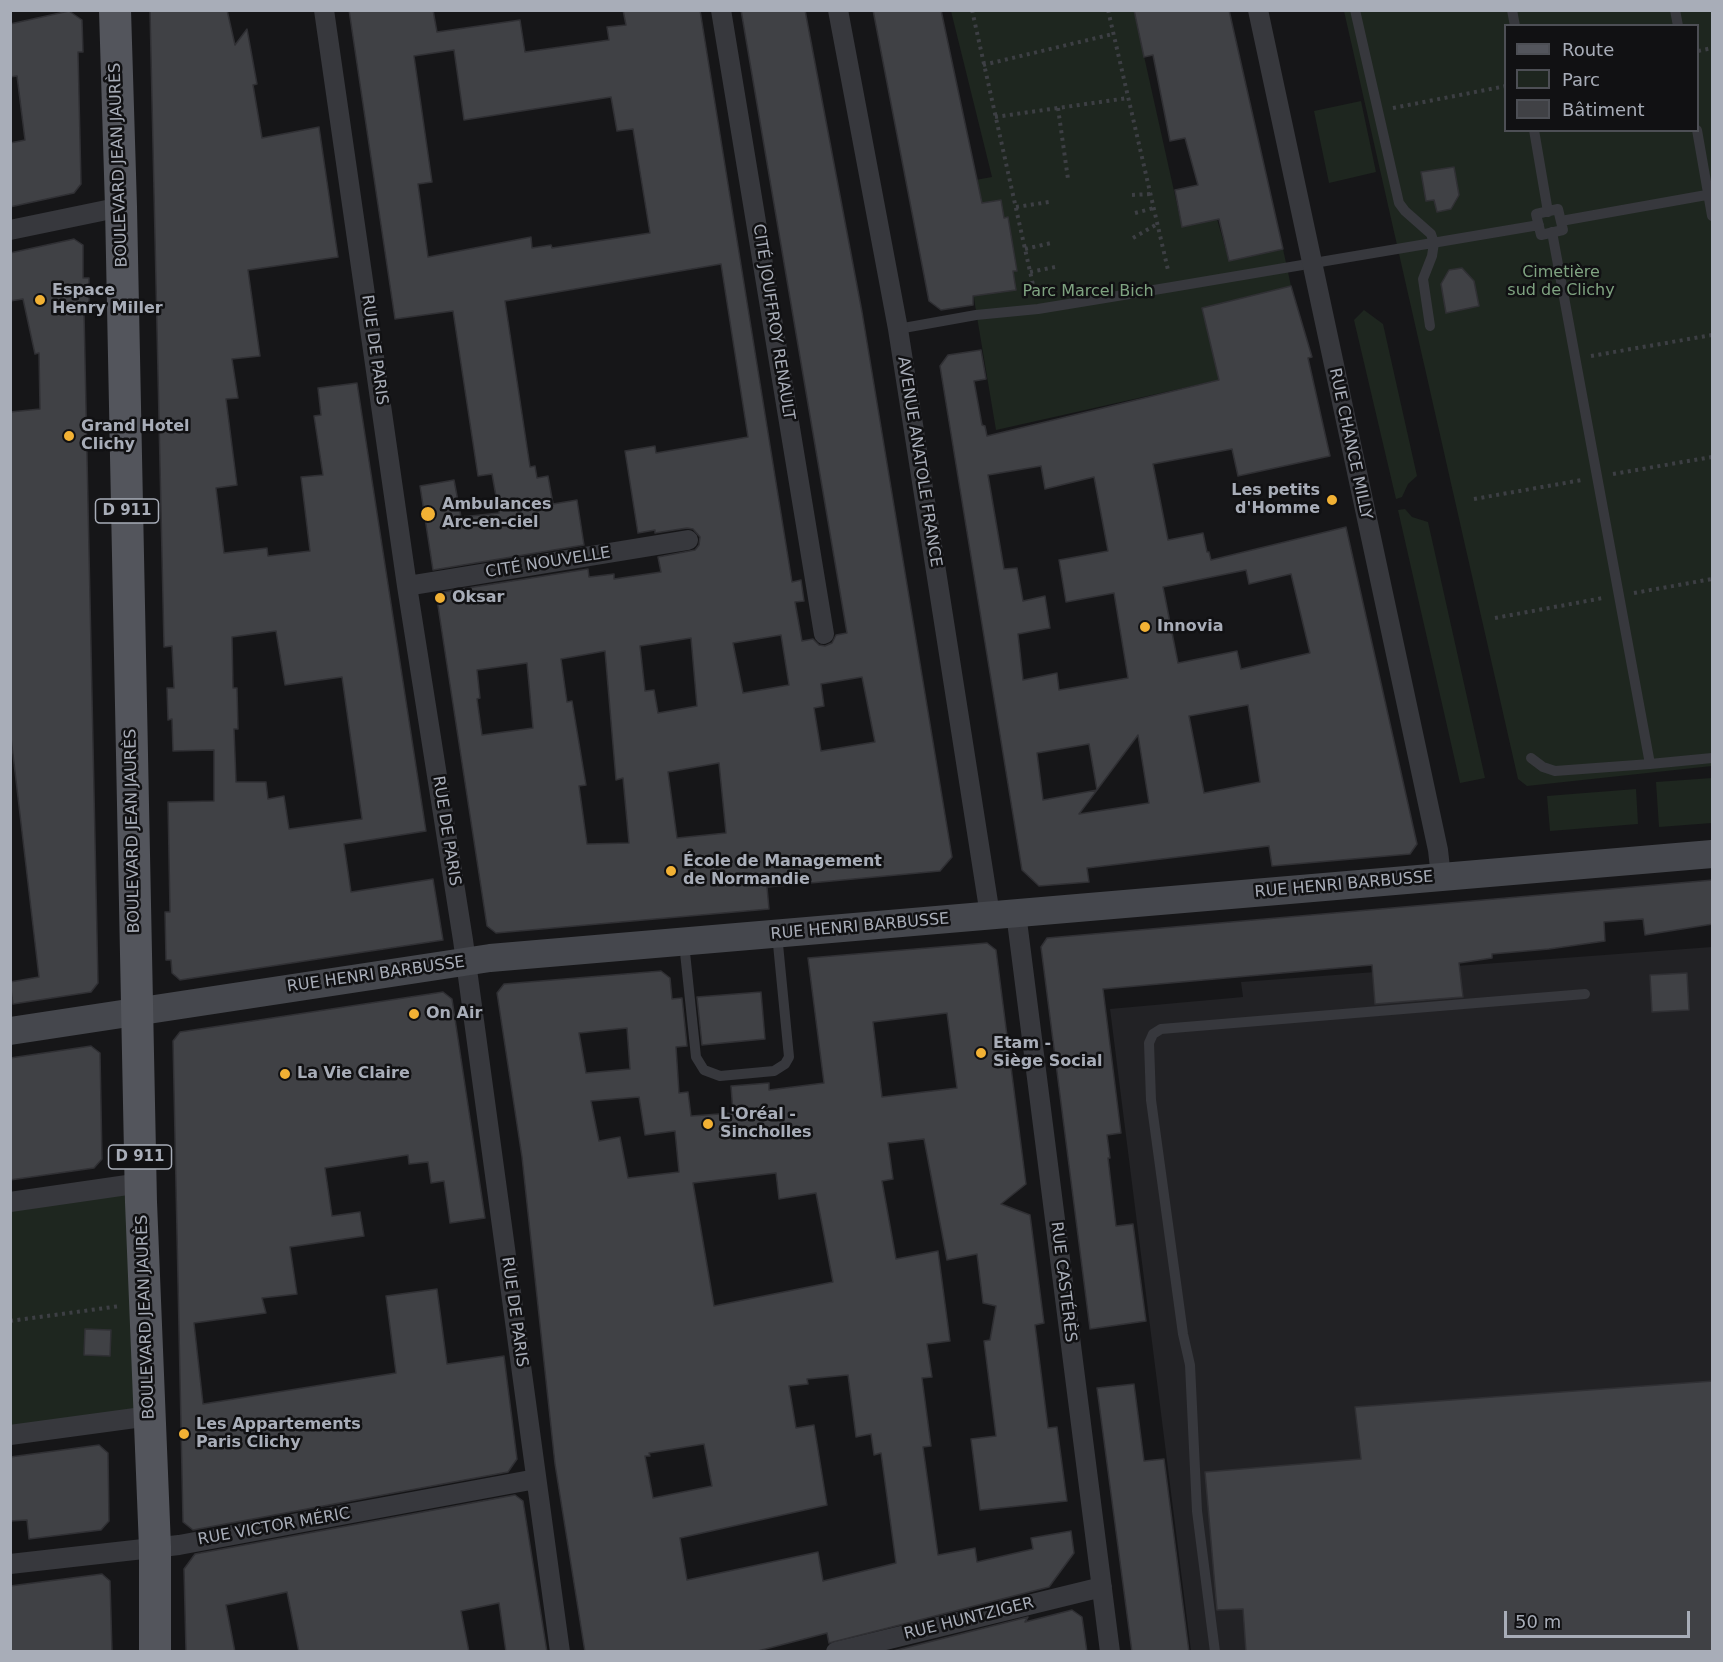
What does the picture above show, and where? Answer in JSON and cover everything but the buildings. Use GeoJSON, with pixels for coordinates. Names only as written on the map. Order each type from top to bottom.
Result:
{"type":"FeatureCollection","features":[{"type":"Feature","properties":{"kind":"main road","name":"BOULEVARD JEAN JAURÈS"},"geometry":{"type":"LineString","coordinates":[[115,10],[121,207],[136,1011],[155,1546],[155,1652]]}},
{"type":"Feature","properties":{"kind":"street","name":"RUE DE PARIS"},"geometry":{"type":"LineString","coordinates":[[324,10],[407,586],[466,963],[560,1652]]}},
{"type":"Feature","properties":{"kind":"street","name":"CITÉ JOUFFROY RENAULT"},"geometry":{"type":"LineString","coordinates":[[721,10],[824,634]]}},
{"type":"Feature","properties":{"kind":"street","name":"AVENUE ANATOLE FRANCE"},"geometry":{"type":"LineString","coordinates":[[838,10],[1003,914]]}},
{"type":"Feature","properties":{"kind":"street","name":"RUE CHANCE MILLY"},"geometry":{"type":"LineString","coordinates":[[1258,10],[1438,850],[1441,877]]}},
{"type":"Feature","properties":{"kind":"street"},"geometry":{"type":"LineString","coordinates":[[10,230],[121,207]]}},
{"type":"Feature","properties":{"kind":"street","name":"CITÉ NOUVELLE"},"geometry":{"type":"LineString","coordinates":[[407,586],[688,540]]}},
{"type":"Feature","properties":{"kind":"street","name":"RUE HENRI BARBUSSE"},"geometry":{"type":"LineString","coordinates":[[10,1031],[490,958],[1713,854]]}},
{"type":"Feature","properties":{"kind":"street","name":"RUE CASTÉRÈS"},"geometry":{"type":"LineString","coordinates":[[1003,914],[1110,1652]]}},
{"type":"Feature","properties":{"kind":"street"},"geometry":{"type":"LineString","coordinates":[[10,1202],[141,1183]]}},
{"type":"Feature","properties":{"kind":"street"},"geometry":{"type":"LineString","coordinates":[[10,1435],[150,1416]]}},
{"type":"Feature","properties":{"kind":"street","name":"RUE VICTOR MÉRIC"},"geometry":{"type":"LineString","coordinates":[[10,1564],[179,1545],[536,1479]]}},
{"type":"Feature","properties":{"kind":"street","name":"RUE HUNTZIGER"},"geometry":{"type":"LineString","coordinates":[[836,1652],[1102,1587]]}},
{"type":"Feature","properties":{"kind":"lane"},"geometry":{"type":"LineString","coordinates":[[1355,10],[1399,203],[1405,212],[1431,234],[1434,243],[1432,256],[1423,279],[1430,326]]}},
{"type":"Feature","properties":{"kind":"lane"},"geometry":{"type":"LineString","coordinates":[[1534,132],[1548,212]]}},
{"type":"Feature","properties":{"kind":"lane"},"geometry":{"type":"LineString","coordinates":[[1697,132],[1711,194],[1713,216]]}},
{"type":"Feature","properties":{"kind":"lane"},"geometry":{"type":"LineString","coordinates":[[1561,221],[1711,194]]}},
{"type":"Feature","properties":{"kind":"lane"},"geometry":{"type":"LineString","coordinates":[[1558,209],[1563,230],[1541,235],[1536,214],[1548,212],[1558,209]]}},
{"type":"Feature","properties":{"kind":"lane"},"geometry":{"type":"LineString","coordinates":[[898,329],[976,315],[1038,309],[1539,225]]}},
{"type":"Feature","properties":{"kind":"lane"},"geometry":{"type":"LineString","coordinates":[[1552,232],[1650,764]]}},
{"type":"Feature","properties":{"kind":"lane"},"geometry":{"type":"LineString","coordinates":[[1530,758],[1543,767],[1555,771],[1713,758]]}},
{"type":"Feature","properties":{"kind":"lane"},"geometry":{"type":"LineString","coordinates":[[684,943],[696,1057],[699,1064],[704,1070],[720,1076],[774,1071],[785,1064],[789,1057],[777,934]]}},
{"type":"Feature","properties":{"kind":"lane"},"geometry":{"type":"LineString","coordinates":[[1215,1652],[1197,1511],[1190,1365],[1183,1334],[1151,1100],[1149,1043],[1153,1034],[1161,1029],[1585,994]]}},
{"type":"Feature","properties":{"kind":"path"},"geometry":{"type":"LineString","coordinates":[[972,10],[1038,309]]}},
{"type":"Feature","properties":{"kind":"path"},"geometry":{"type":"LineString","coordinates":[[1108,10],[1172,287]]}},
{"type":"Feature","properties":{"kind":"path"},"geometry":{"type":"LineString","coordinates":[[983,65],[1113,34]]}},
{"type":"Feature","properties":{"kind":"path"},"geometry":{"type":"LineString","coordinates":[[1378,111],[1504,86]]}},
{"type":"Feature","properties":{"kind":"path"},"geometry":{"type":"LineString","coordinates":[[995,117],[1128,98]]}},
{"type":"Feature","properties":{"kind":"path"},"geometry":{"type":"LineString","coordinates":[[1058,108],[1068,179]]}},
{"type":"Feature","properties":{"kind":"path"},"geometry":{"type":"LineString","coordinates":[[1132,195],[1150,194]]}},
{"type":"Feature","properties":{"kind":"path"},"geometry":{"type":"LineString","coordinates":[[1016,207],[1049,202]]}},
{"type":"Feature","properties":{"kind":"path"},"geometry":{"type":"LineString","coordinates":[[1135,213],[1154,208]]}},
{"type":"Feature","properties":{"kind":"path"},"geometry":{"type":"LineString","coordinates":[[1133,238],[1157,224]]}},
{"type":"Feature","properties":{"kind":"path"},"geometry":{"type":"LineString","coordinates":[[1025,249],[1051,243]]}},
{"type":"Feature","properties":{"kind":"path"},"geometry":{"type":"LineString","coordinates":[[1030,272],[1054,267]]}},
{"type":"Feature","properties":{"kind":"path"},"geometry":{"type":"LineString","coordinates":[[1575,359],[1713,335]]}},
{"type":"Feature","properties":{"kind":"path"},"geometry":{"type":"LineString","coordinates":[[10,1321],[145,1303]]}},
{"type":"Feature","properties":{"kind":"shaded area"},"geometry":{"type":"Polygon","coordinates":[[[1712,947],[1712,1651],[1191,1651],[1110,1009],[1243,997],[1241,982],[1712,947]]]}},
{"type":"Feature","properties":{"kind":"green space","name":"Parc Marcel Bich"},"geometry":{"type":"Polygon","coordinates":[[[951,11],[1134,11],[1182,227],[1217,219],[1229,261],[1283,249],[1291,286],[1202,308],[1219,380],[996,430],[975,305],[959,183],[992,177],[951,11]]]}},
{"type":"Feature","properties":{"kind":"green space","name":"Cimetière sud de Clichy"},"geometry":{"type":"Polygon","coordinates":[[[1344,11],[1712,11],[1712,766],[1527,786],[1518,779],[1344,11]]]}},
{"type":"Feature","properties":{"kind":"green space"},"geometry":{"type":"Polygon","coordinates":[[[1361,101],[1376,172],[1329,183],[1314,111],[1361,101]]]}},
{"type":"Feature","properties":{"kind":"green space"},"geometry":{"type":"Polygon","coordinates":[[[1364,310],[1383,324],[1417,476],[1408,484],[1402,497],[1396,499],[1354,320],[1364,310]]]}},
{"type":"Feature","properties":{"kind":"green space"},"geometry":{"type":"Polygon","coordinates":[[[1405,509],[1412,517],[1428,522],[1485,778],[1460,783],[1398,510],[1405,509]]]}},
{"type":"Feature","properties":{"kind":"green space"},"geometry":{"type":"Polygon","coordinates":[[[1712,778],[1712,823],[1659,827],[1656,782],[1712,778]]]}},
{"type":"Feature","properties":{"kind":"green space"},"geometry":{"type":"Polygon","coordinates":[[[1636,789],[1638,824],[1550,831],[1547,796],[1636,789]]]}},
{"type":"Feature","properties":{"kind":"green space"},"geometry":{"type":"Polygon","coordinates":[[[141,1183],[150,1416],[11,1435],[11,1202],[141,1183]]]}},
{"type":"Feature","properties":{"kind":"place","name":"Espace Henry Miller"},"geometry":{"type":"Point","coordinates":[40,300]}},
{"type":"Feature","properties":{"kind":"place","name":"Grand Hotel Clichy"},"geometry":{"type":"Point","coordinates":[69,436]}},
{"type":"Feature","properties":{"kind":"place","name":"Les petits d'Homme"},"geometry":{"type":"Point","coordinates":[1332,500]}},
{"type":"Feature","properties":{"kind":"place","name":"Ambulances Arc-en-ciel"},"geometry":{"type":"Point","coordinates":[428,514]}},
{"type":"Feature","properties":{"kind":"place","name":"Oksar"},"geometry":{"type":"Point","coordinates":[440,598]}},
{"type":"Feature","properties":{"kind":"place","name":"Innovia"},"geometry":{"type":"Point","coordinates":[1145,627]}},
{"type":"Feature","properties":{"kind":"place","name":"École de Management de Normandie"},"geometry":{"type":"Point","coordinates":[671,871]}},
{"type":"Feature","properties":{"kind":"place","name":"On Air"},"geometry":{"type":"Point","coordinates":[414,1014]}},
{"type":"Feature","properties":{"kind":"place","name":"Etam - Siège Social"},"geometry":{"type":"Point","coordinates":[981,1053]}},
{"type":"Feature","properties":{"kind":"place","name":"La Vie Claire"},"geometry":{"type":"Point","coordinates":[285,1074]}},
{"type":"Feature","properties":{"kind":"place","name":"L'Oréal - Sincholles"},"geometry":{"type":"Point","coordinates":[708,1124]}},
{"type":"Feature","properties":{"kind":"place","name":"Les Appartements Paris Clichy"},"geometry":{"type":"Point","coordinates":[184,1434]}}]}
